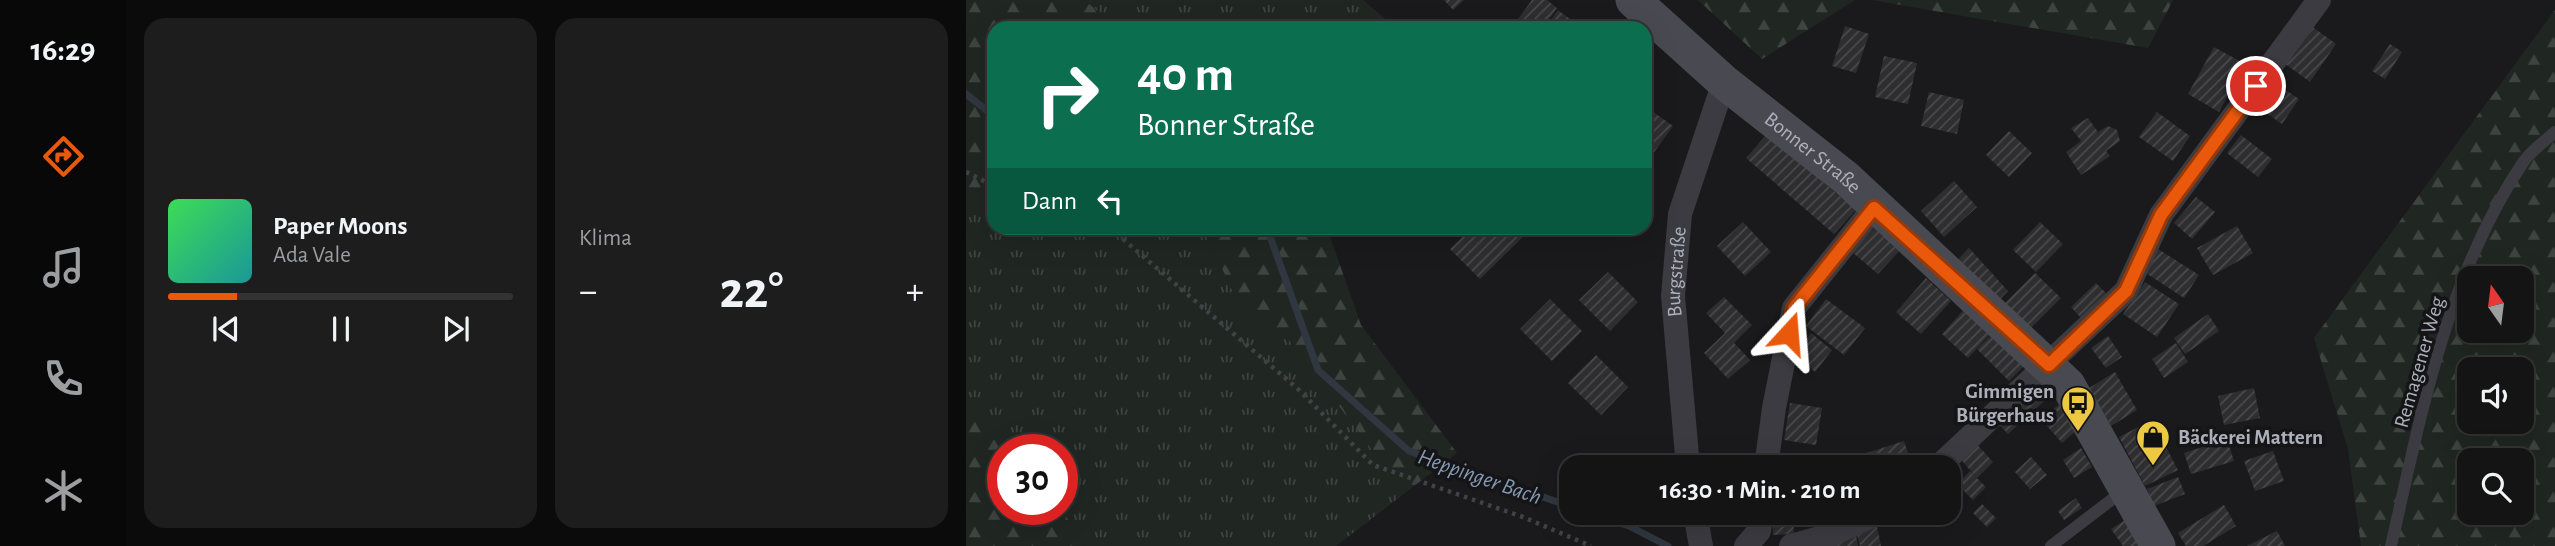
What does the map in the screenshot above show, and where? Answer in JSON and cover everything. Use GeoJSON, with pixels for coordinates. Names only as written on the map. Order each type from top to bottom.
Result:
{"type":"FeatureCollection","features":[{"type":"Feature","properties":{"kind":"main road","name":"Bonner Straße"},"geometry":{"type":"LineString","coordinates":[[1633,0],[1724,82],[1846,178],[1874,208],[2049,365],[2068,385],[2158,546]]}},
{"type":"Feature","properties":{"kind":"street"},"geometry":{"type":"LineString","coordinates":[[1951,455],[2126,291],[2161,215],[2319,0]]}},
{"type":"Feature","properties":{"kind":"street","name":"Burgstraße"},"geometry":{"type":"LineString","coordinates":[[1687,455],[1672,296],[1680,214],[1724,82]]}},
{"type":"Feature","properties":{"kind":"street"},"geometry":{"type":"LineString","coordinates":[[1767,455],[1773,408],[1794,308],[1874,208]]}},
{"type":"Feature","properties":{"kind":"street"},"geometry":{"type":"LineString","coordinates":[[1697,525],[1701,546]]}},
{"type":"Feature","properties":{"kind":"street"},"geometry":{"type":"LineString","coordinates":[[1746,546],[1759,531],[1760,525]]}},
{"type":"Feature","properties":{"kind":"street"},"geometry":{"type":"LineString","coordinates":[[1791,546],[1830,535],[1852,525]]}},
{"type":"Feature","properties":{"kind":"lane","name":"Remagener Weg"},"geometry":{"type":"LineString","coordinates":[[2391,546],[2449,319],[2483,233],[2525,159],[2555,132]]}},
{"type":"Feature","properties":{"kind":"lane"},"geometry":{"type":"LineString","coordinates":[[2051,546],[2125,489]]}},
{"type":"Feature","properties":{"kind":"path"},"geometry":{"type":"LineString","coordinates":[[966,172],[987,182]]}},
{"type":"Feature","properties":{"kind":"path"},"geometry":{"type":"LineString","coordinates":[[1119,235],[1298,389],[1373,465],[1523,517],[1591,546]]}},
{"type":"Feature","properties":{"kind":"green space"},"geometry":{"type":"Polygon","coordinates":[[[966,0],[1084,0],[1110,21],[987,21],[987,221],[966,204],[966,0]]]}},
{"type":"Feature","properties":{"kind":"green space"},"geometry":{"type":"Polygon","coordinates":[[[1084,0],[1363,0],[1388,21],[1110,21],[1084,0]]]}},
{"type":"Feature","properties":{"kind":"green space"},"geometry":{"type":"Polygon","coordinates":[[[1698,0],[1855,0],[1762,59],[1698,0]]]}},
{"type":"Feature","properties":{"kind":"green space"},"geometry":{"type":"Polygon","coordinates":[[[1872,0],[2173,0],[2148,48],[1872,0]]]}},
{"type":"Feature","properties":{"kind":"green space"},"geometry":{"type":"Polygon","coordinates":[[[2555,10],[2555,546],[2361,546],[2348,449],[2314,338],[2555,10]]]}},
{"type":"Feature","properties":{"kind":"green space"},"geometry":{"type":"Polygon","coordinates":[[[966,204],[987,221],[987,235],[1206,235],[1242,311],[1282,331],[1405,493],[1336,546],[1084,546],[1072,525],[1078,525],[1078,434],[1004,434],[966,408],[966,204]]]}},
{"type":"Feature","properties":{"kind":"green space"},"geometry":{"type":"Polygon","coordinates":[[[1206,235],[1329,235],[1361,325],[1457,453],[1405,493],[1282,331],[1270,337],[1242,311],[1206,235]]]}},
{"type":"Feature","properties":{"kind":"green space"},"geometry":{"type":"Polygon","coordinates":[[[966,408],[1004,434],[987,434],[987,525],[1072,525],[1084,546],[966,546],[966,408]]]}},
{"type":"Feature","properties":{"kind":"building"},"geometry":{"type":"Polygon","coordinates":[[[1444,0],[1464,0],[1453,10],[1444,0]]]}},
{"type":"Feature","properties":{"kind":"building"},"geometry":{"type":"Polygon","coordinates":[[[1532,0],[1547,0],[1557,8],[1548,21],[1518,19],[1532,0]]]}},
{"type":"Feature","properties":{"kind":"building"},"geometry":{"type":"Polygon","coordinates":[[[1558,10],[1573,21],[1550,21],[1558,10]]]}},
{"type":"Feature","properties":{"kind":"building"},"geometry":{"type":"Polygon","coordinates":[[[2310,25],[2336,44],[2310,82],[2284,63],[2310,25]]]}},
{"type":"Feature","properties":{"kind":"building"},"geometry":{"type":"Polygon","coordinates":[[[1845,26],[1869,34],[1856,73],[1832,66],[1845,26]]]}},
{"type":"Feature","properties":{"kind":"building"},"geometry":{"type":"Polygon","coordinates":[[[2390,44],[2402,52],[2385,79],[2372,71],[2390,44]]]}},
{"type":"Feature","properties":{"kind":"building"},"geometry":{"type":"Polygon","coordinates":[[[2214,47],[2245,64],[2219,112],[2188,94],[2214,47]]]}},
{"type":"Feature","properties":{"kind":"building"},"geometry":{"type":"Polygon","coordinates":[[[1884,56],[1917,63],[1908,104],[1875,97],[1884,56]]]}},
{"type":"Feature","properties":{"kind":"building"},"geometry":{"type":"Polygon","coordinates":[[[2275,83],[2299,99],[2282,124],[2259,108],[2275,83]]]}},
{"type":"Feature","properties":{"kind":"building"},"geometry":{"type":"Polygon","coordinates":[[[1929,92],[1964,100],[1957,134],[1921,126],[1929,92]]]}},
{"type":"Feature","properties":{"kind":"building"},"geometry":{"type":"Polygon","coordinates":[[[1652,111],[1673,126],[1652,155],[1652,111]]]}},
{"type":"Feature","properties":{"kind":"building"},"geometry":{"type":"Polygon","coordinates":[[[2157,112],[2190,136],[2173,161],[2139,137],[2157,112]]]}},
{"type":"Feature","properties":{"kind":"building"},"geometry":{"type":"Polygon","coordinates":[[[2088,118],[2098,132],[2108,126],[2117,130],[2120,141],[2106,151],[2110,156],[2081,175],[2066,152],[2081,141],[2071,128],[2088,118]]]}},
{"type":"Feature","properties":{"kind":"building"},"geometry":{"type":"Polygon","coordinates":[[[2009,131],[2032,153],[2009,177],[1986,155],[2009,131]]]}},
{"type":"Feature","properties":{"kind":"building"},"geometry":{"type":"Polygon","coordinates":[[[1767,134],[1856,210],[1834,234],[1746,158],[1767,134]]]}},
{"type":"Feature","properties":{"kind":"building"},"geometry":{"type":"Polygon","coordinates":[[[2241,135],[2272,159],[2258,177],[2227,153],[2241,135]]]}},
{"type":"Feature","properties":{"kind":"building"},"geometry":{"type":"Polygon","coordinates":[[[1954,181],[1977,207],[1944,237],[1921,211],[1954,181]]]}},
{"type":"Feature","properties":{"kind":"building"},"geometry":{"type":"Polygon","coordinates":[[[2196,197],[2215,212],[2192,239],[2174,223],[2196,197]]]}},
{"type":"Feature","properties":{"kind":"building"},"geometry":{"type":"Polygon","coordinates":[[[1743,222],[1771,252],[1745,276],[1717,246],[1743,222]]]}},
{"type":"Feature","properties":{"kind":"building"},"geometry":{"type":"Polygon","coordinates":[[[2040,222],[2063,244],[2036,272],[2013,250],[2040,222]]]}},
{"type":"Feature","properties":{"kind":"building"},"geometry":{"type":"Polygon","coordinates":[[[2237,226],[2253,253],[2213,275],[2197,248],[2237,226]]]}},
{"type":"Feature","properties":{"kind":"building"},"geometry":{"type":"Polygon","coordinates":[[[1875,227],[1900,250],[1878,274],[1852,252],[1875,227]]]}},
{"type":"Feature","properties":{"kind":"building"},"geometry":{"type":"Polygon","coordinates":[[[1465,235],[1525,235],[1480,279],[1450,249],[1465,235]]]}},
{"type":"Feature","properties":{"kind":"building"},"geometry":{"type":"Polygon","coordinates":[[[1969,248],[2008,291],[1993,307],[1951,267],[1969,248]]]}},
{"type":"Feature","properties":{"kind":"building"},"geometry":{"type":"Polygon","coordinates":[[[2158,249],[2199,275],[2184,298],[2143,271],[2158,249]]]}},
{"type":"Feature","properties":{"kind":"building"},"geometry":{"type":"Polygon","coordinates":[[[1608,272],[1638,302],[1610,331],[1579,300],[1608,272]]]}},
{"type":"Feature","properties":{"kind":"building"},"geometry":{"type":"Polygon","coordinates":[[[2035,273],[2061,298],[2029,330],[2003,305],[2035,273]]]}},
{"type":"Feature","properties":{"kind":"building"},"geometry":{"type":"Polygon","coordinates":[[[1926,278],[1951,301],[1921,334],[1896,312],[1926,278]]]}},
{"type":"Feature","properties":{"kind":"building"},"geometry":{"type":"Polygon","coordinates":[[[2145,282],[2179,304],[2157,337],[2123,314],[2145,282]]]}},
{"type":"Feature","properties":{"kind":"building"},"geometry":{"type":"Polygon","coordinates":[[[2096,283],[2108,295],[2083,320],[2071,307],[2096,283]]]}},
{"type":"Feature","properties":{"kind":"building"},"geometry":{"type":"Polygon","coordinates":[[[1724,297],[1752,325],[1734,343],[1750,360],[1728,379],[1704,353],[1725,333],[1706,313],[1724,297]]]}},
{"type":"Feature","properties":{"kind":"building"},"geometry":{"type":"Polygon","coordinates":[[[1550,299],[1582,331],[1552,361],[1520,329],[1550,299]]]}},
{"type":"Feature","properties":{"kind":"building"},"geometry":{"type":"Polygon","coordinates":[[[1826,299],[1865,328],[1844,355],[1806,326],[1826,299]]]}},
{"type":"Feature","properties":{"kind":"building"},"geometry":{"type":"Polygon","coordinates":[[[1967,306],[1994,330],[1968,358],[1942,334],[1967,306]]]}},
{"type":"Feature","properties":{"kind":"building"},"geometry":{"type":"Polygon","coordinates":[[[2208,314],[2219,331],[2185,354],[2174,338],[2208,314]]]}},
{"type":"Feature","properties":{"kind":"building"},"geometry":{"type":"Polygon","coordinates":[[[1995,331],[2027,363],[2009,381],[1977,349],[1995,331]]]}},
{"type":"Feature","properties":{"kind":"building"},"geometry":{"type":"Polygon","coordinates":[[[1811,333],[1832,350],[1815,372],[1794,355],[1811,333]]]}},
{"type":"Feature","properties":{"kind":"building"},"geometry":{"type":"Polygon","coordinates":[[[2108,336],[2122,357],[2106,368],[2091,348],[2108,336]]]}},
{"type":"Feature","properties":{"kind":"building"},"geometry":{"type":"Polygon","coordinates":[[[2176,343],[2188,362],[2164,378],[2152,359],[2176,343]]]}},
{"type":"Feature","properties":{"kind":"building"},"geometry":{"type":"Polygon","coordinates":[[[1596,355],[1628,387],[1601,415],[1568,383],[1596,355]]]}},
{"type":"Feature","properties":{"kind":"building"},"geometry":{"type":"Polygon","coordinates":[[[2115,372],[2137,410],[2111,426],[2089,388],[2115,372]]]}},
{"type":"Feature","properties":{"kind":"building"},"geometry":{"type":"Polygon","coordinates":[[[2044,373],[2058,388],[2008,434],[1994,419],[2044,373]]]}},
{"type":"Feature","properties":{"kind":"building"},"geometry":{"type":"Polygon","coordinates":[[[2254,388],[2260,418],[2224,425],[2218,396],[2254,388]]]}},
{"type":"Feature","properties":{"kind":"building"},"geometry":{"type":"Polygon","coordinates":[[[2062,402],[2082,426],[2062,443],[2041,419],[2062,402]]]}},
{"type":"Feature","properties":{"kind":"building"},"geometry":{"type":"Polygon","coordinates":[[[1790,403],[1822,408],[1816,445],[1784,440],[1790,403]]]}},
{"type":"Feature","properties":{"kind":"building"},"geometry":{"type":"Polygon","coordinates":[[[2152,420],[2178,470],[2145,486],[2119,437],[2152,420]]]}},
{"type":"Feature","properties":{"kind":"building"},"geometry":{"type":"Polygon","coordinates":[[[2227,439],[2234,461],[2191,474],[2184,453],[2227,439]]]}},
{"type":"Feature","properties":{"kind":"building"},"geometry":{"type":"Polygon","coordinates":[[[1973,440],[1993,462],[1977,478],[1961,460],[1961,455],[1956,454],[1973,440]]]}},
{"type":"Feature","properties":{"kind":"building"},"geometry":{"type":"Polygon","coordinates":[[[1904,441],[1909,455],[1860,455],[1904,441]]]}},
{"type":"Feature","properties":{"kind":"building"},"geometry":{"type":"Polygon","coordinates":[[[2081,448],[2092,467],[2074,478],[2063,460],[2081,448]]]}},
{"type":"Feature","properties":{"kind":"building"},"geometry":{"type":"Polygon","coordinates":[[[2273,451],[2284,481],[2255,491],[2244,461],[2273,451]]]}},
{"type":"Feature","properties":{"kind":"building"},"geometry":{"type":"Polygon","coordinates":[[[2031,457],[2047,475],[2030,489],[2015,472],[2031,457]]]}},
{"type":"Feature","properties":{"kind":"building"},"geometry":{"type":"Polygon","coordinates":[[[1970,471],[1986,487],[1973,500],[1961,488],[1961,480],[1970,471]]]}},
{"type":"Feature","properties":{"kind":"building"},"geometry":{"type":"Polygon","coordinates":[[[2178,477],[2185,494],[2154,506],[2147,489],[2178,477]]]}},
{"type":"Feature","properties":{"kind":"building"},"geometry":{"type":"Polygon","coordinates":[[[2076,498],[2082,508],[2064,520],[2058,511],[2076,498]]]}},
{"type":"Feature","properties":{"kind":"building"},"geometry":{"type":"Polygon","coordinates":[[[1982,504],[1996,518],[1987,527],[1973,513],[1982,504]]]}},
{"type":"Feature","properties":{"kind":"building"},"geometry":{"type":"Polygon","coordinates":[[[2224,505],[2236,526],[2203,546],[2186,546],[2178,533],[2224,505]]]}},
{"type":"Feature","properties":{"kind":"building"},"geometry":{"type":"Polygon","coordinates":[[[2134,514],[2149,538],[2137,546],[2123,546],[2111,529],[2134,514]]]}},
{"type":"Feature","properties":{"kind":"building"},"geometry":{"type":"Polygon","coordinates":[[[1773,525],[1794,525],[1794,534],[1773,535],[1773,525]]]}},
{"type":"Feature","properties":{"kind":"building"},"geometry":{"type":"Polygon","coordinates":[[[1877,526],[1881,546],[1860,546],[1856,531],[1877,526]]]}},
{"type":"Feature","properties":{"kind":"building"},"geometry":{"type":"Polygon","coordinates":[[[2277,531],[2285,546],[2247,546],[2277,531]]]}},
{"type":"Feature","properties":{"kind":"building"},"geometry":{"type":"Polygon","coordinates":[[[1856,534],[1858,546],[1833,546],[1856,534]]]}},
{"type":"Feature","properties":{"kind":"waterway","name":"Heppinger Bach"},"geometry":{"type":"LineString","coordinates":[[966,94],[987,110]]}},
{"type":"Feature","properties":{"kind":"waterway","name":"Heppinger Bach"},"geometry":{"type":"LineString","coordinates":[[1270,235],[1318,370],[1409,451],[1559,503]]}},
{"type":"Feature","properties":{"kind":"waterway","name":"Heppinger Bach"},"geometry":{"type":"LineString","coordinates":[[1626,525],[1668,546]]}},
{"type":"Feature","properties":{"kind":"place","name":"Gimmigen Bürgerhaus"},"geometry":{"type":"Point","coordinates":[2078,433]}},
{"type":"Feature","properties":{"kind":"place","name":"Bäckerei Mattern"},"geometry":{"type":"Point","coordinates":[2153,467]}},
{"type":"Feature","properties":{"kind":"route"},"geometry":{"type":"LineString","coordinates":[[1789,333],[1794,308],[1874,208],[2049,365],[2126,291],[2161,215],[2256,86]]}}]}
